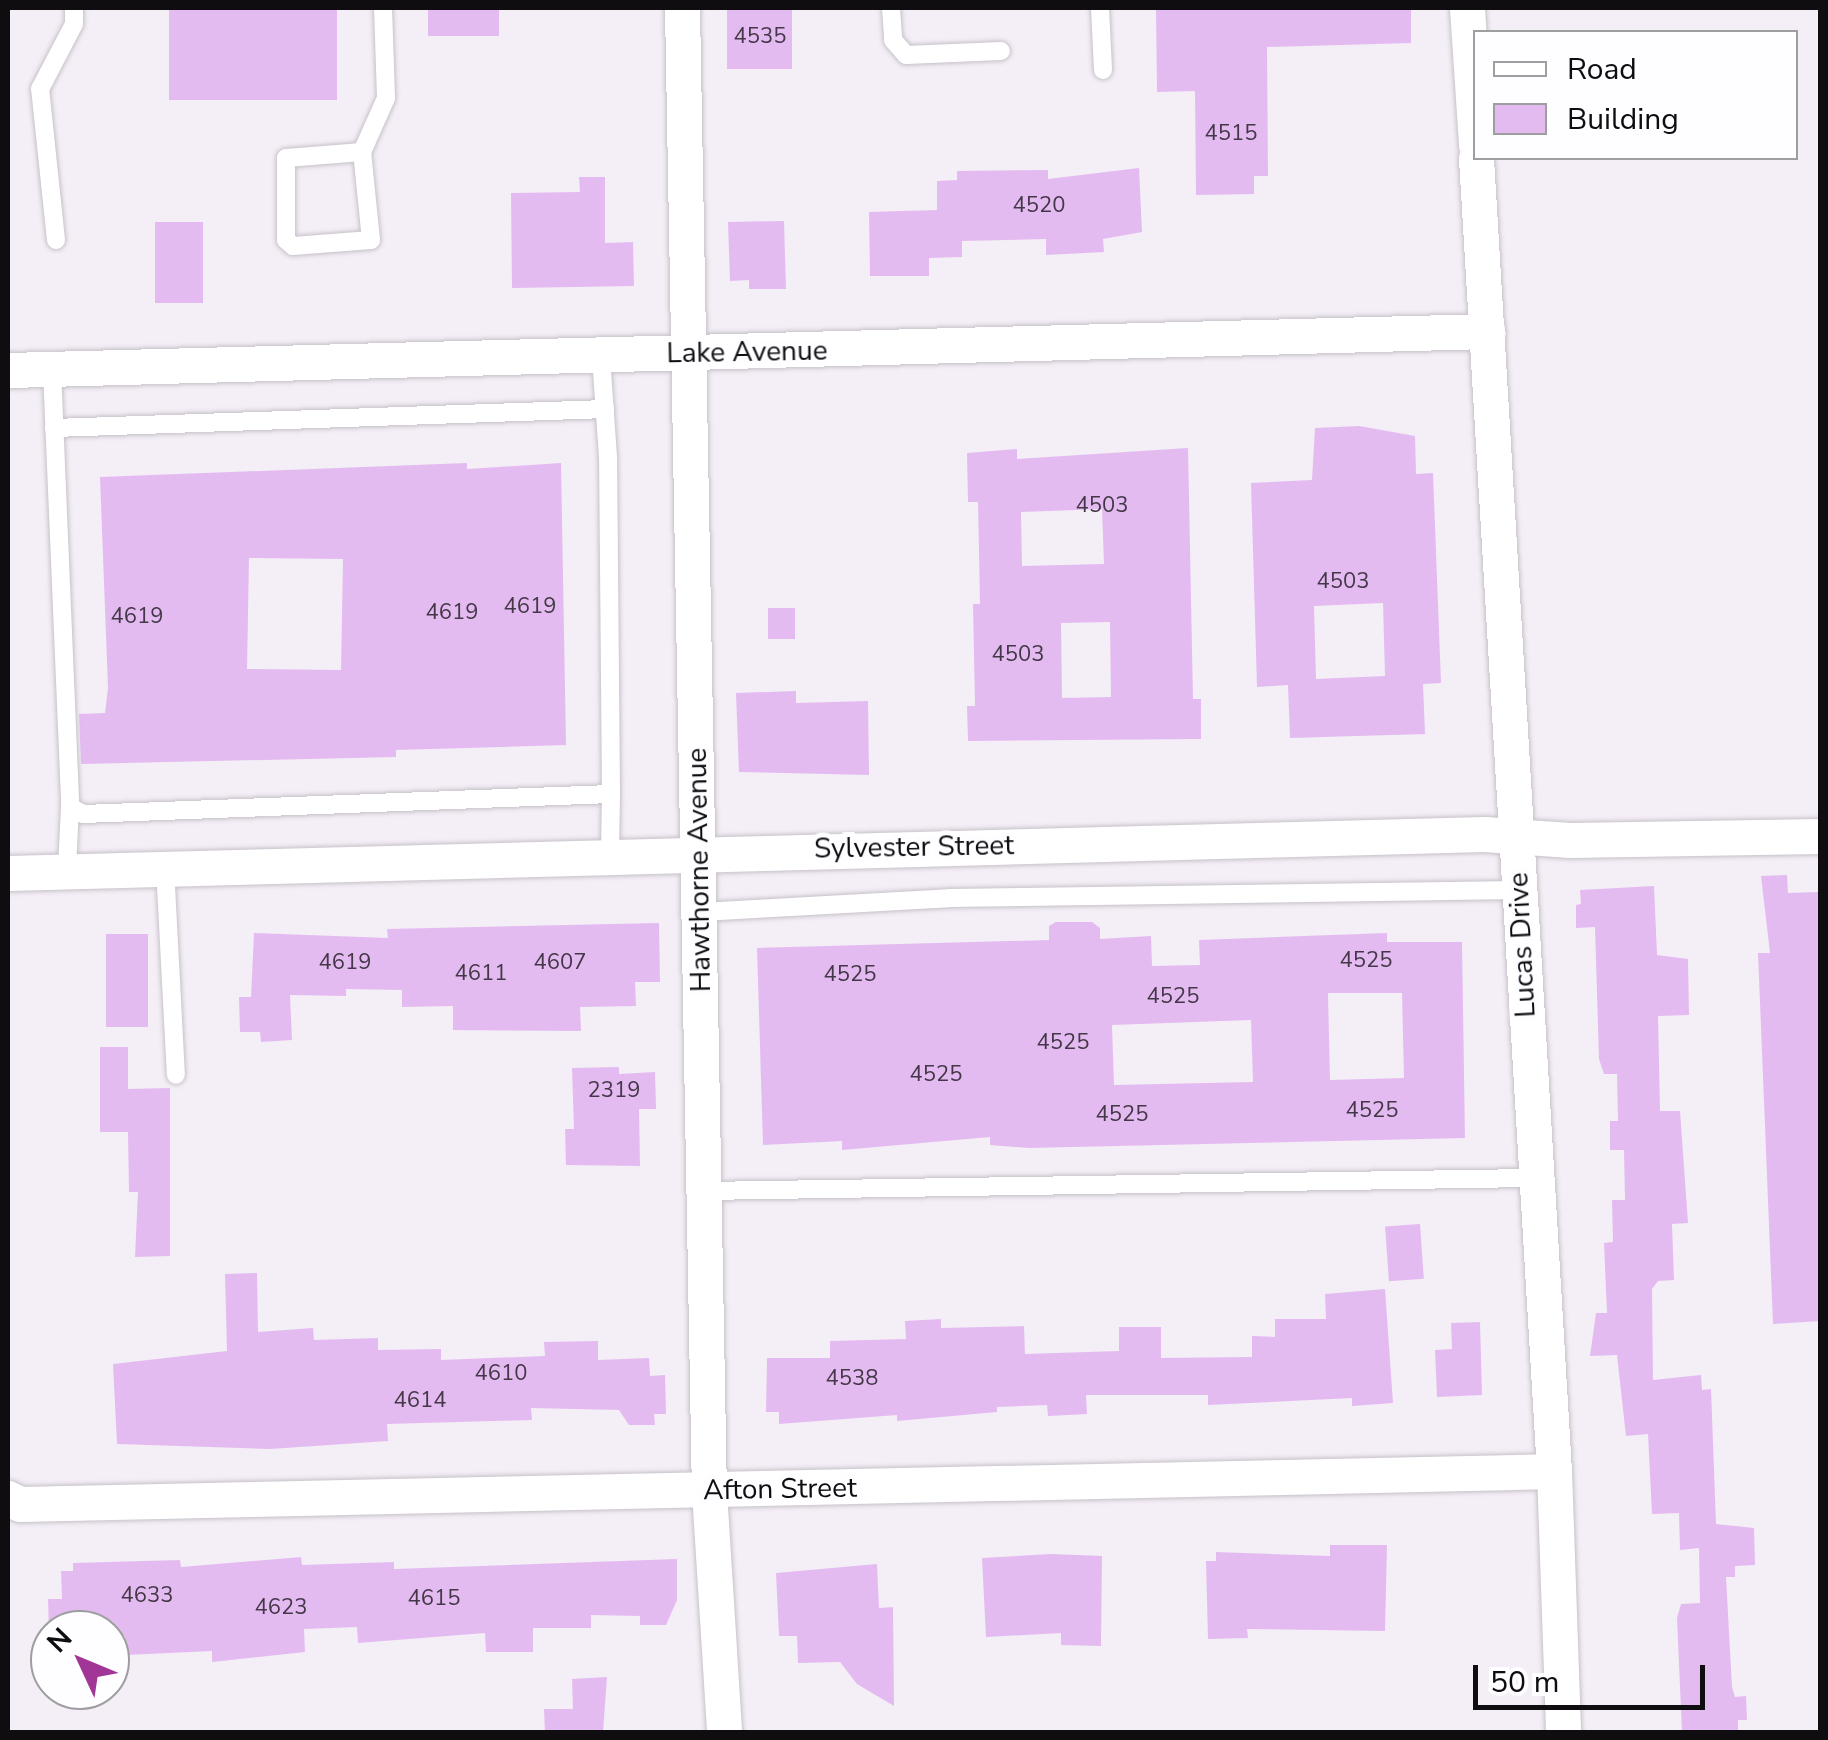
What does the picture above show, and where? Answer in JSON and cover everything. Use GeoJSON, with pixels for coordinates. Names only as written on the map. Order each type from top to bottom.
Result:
{"type":"FeatureCollection","features":[{"type":"Feature","properties":{"kind":"street","name":"Hawthorne Avenue"},"geometry":{"type":"LineString","coordinates":[[682,8],[709,1491],[724,1732]]}},
{"type":"Feature","properties":{"kind":"street"},"geometry":{"type":"LineString","coordinates":[[1467,8],[1473,100]]}},
{"type":"Feature","properties":{"kind":"street","name":"Lucas Drive"},"geometry":{"type":"LineString","coordinates":[[1476,160],[1554,1471],[1563,1732]]}},
{"type":"Feature","properties":{"kind":"street","name":"Lake Avenue"},"geometry":{"type":"LineString","coordinates":[[8,370],[1487,330]]}},
{"type":"Feature","properties":{"kind":"street","name":"Sylvester Street"},"geometry":{"type":"LineString","coordinates":[[8,873],[700,852],[1516,835],[1820,836]]}},
{"type":"Feature","properties":{"kind":"street","name":"Afton Street"},"geometry":{"type":"LineString","coordinates":[[8,1498],[20,1504],[1554,1471]]}},
{"type":"Feature","properties":{"kind":"lane"},"geometry":{"type":"LineString","coordinates":[[56,240],[40,89],[74,24],[74,8]]}},
{"type":"Feature","properties":{"kind":"lane"},"geometry":{"type":"LineString","coordinates":[[362,152],[286,158],[286,240],[293,246],[371,240],[362,152],[386,98],[383,8]]}},
{"type":"Feature","properties":{"kind":"lane"},"geometry":{"type":"LineString","coordinates":[[892,8],[893,40],[906,55],[1001,51]]}},
{"type":"Feature","properties":{"kind":"lane"},"geometry":{"type":"LineString","coordinates":[[1100,8],[1102,70]]}},
{"type":"Feature","properties":{"kind":"lane"},"geometry":{"type":"LineString","coordinates":[[601,356],[612,794],[610,856]]}},
{"type":"Feature","properties":{"kind":"lane"},"geometry":{"type":"LineString","coordinates":[[52,370],[70,807],[67,869]]}},
{"type":"Feature","properties":{"kind":"lane"},"geometry":{"type":"LineString","coordinates":[[54,428],[605,409]]}},
{"type":"Feature","properties":{"kind":"lane"},"geometry":{"type":"LineString","coordinates":[[70,807],[83,814],[612,794]]}},
{"type":"Feature","properties":{"kind":"lane"},"geometry":{"type":"LineString","coordinates":[[165,867],[176,1076]]}},
{"type":"Feature","properties":{"kind":"lane"},"geometry":{"type":"LineString","coordinates":[[701,912],[1006,896],[1520,890]]}},
{"type":"Feature","properties":{"kind":"lane"},"geometry":{"type":"LineString","coordinates":[[703,1191],[1536,1178]]}},
{"type":"Feature","properties":{"kind":"building"},"geometry":{"type":"Polygon","coordinates":[[[169,8],[337,8],[337,100],[169,100],[169,8]]]}},
{"type":"Feature","properties":{"kind":"building"},"geometry":{"type":"Polygon","coordinates":[[[428,8],[499,8],[499,36],[428,36],[428,8]]]}},
{"type":"Feature","properties":{"kind":"building"},"geometry":{"type":"Polygon","coordinates":[[[727,8],[792,8],[792,69],[727,69],[727,8]]]}},
{"type":"Feature","properties":{"kind":"building"},"geometry":{"type":"Polygon","coordinates":[[[1156,8],[1411,8],[1411,43],[1267,47],[1268,176],[1254,176],[1254,194],[1196,195],[1195,91],[1157,92],[1156,8]]]}},
{"type":"Feature","properties":{"kind":"building"},"geometry":{"type":"Polygon","coordinates":[[[1139,168],[1142,232],[1103,239],[1104,252],[1046,255],[1046,239],[962,241],[962,257],[929,258],[929,276],[870,276],[869,212],[937,210],[937,181],[957,180],[957,171],[1048,170],[1048,179],[1139,168]]]}},
{"type":"Feature","properties":{"kind":"building"},"geometry":{"type":"Polygon","coordinates":[[[579,177],[605,177],[605,243],[633,242],[634,286],[512,288],[511,193],[580,192],[579,177]]]}},
{"type":"Feature","properties":{"kind":"building"},"geometry":{"type":"Polygon","coordinates":[[[784,221],[786,289],[749,289],[749,280],[730,281],[728,222],[784,221]]]}},
{"type":"Feature","properties":{"kind":"building"},"geometry":{"type":"Polygon","coordinates":[[[155,222],[203,222],[203,303],[155,303],[155,222]]]}},
{"type":"Feature","properties":{"kind":"building"},"geometry":{"type":"Polygon","coordinates":[[[1359,426],[1415,436],[1416,474],[1433,473],[1441,683],[1423,684],[1425,734],[1290,738],[1288,685],[1257,687],[1251,483],[1312,480],[1315,428],[1359,426]],[[1383,603],[1314,606],[1316,679],[1385,676],[1383,603]]]}},
{"type":"Feature","properties":{"kind":"building"},"geometry":{"type":"Polygon","coordinates":[[[1188,448],[1193,699],[1201,699],[1201,739],[968,741],[967,706],[975,706],[973,604],[980,604],[978,502],[968,502],[967,453],[1017,449],[1017,459],[1188,448]],[[1102,509],[1021,512],[1022,566],[1104,564],[1102,509]],[[1110,622],[1061,623],[1062,698],[1111,697],[1110,622]]]}},
{"type":"Feature","properties":{"kind":"building"},"geometry":{"type":"Polygon","coordinates":[[[467,463],[467,469],[561,463],[566,745],[396,750],[396,757],[81,764],[79,714],[105,713],[108,688],[100,477],[467,463]],[[249,558],[247,669],[341,670],[343,559],[249,558]]]}},
{"type":"Feature","properties":{"kind":"building"},"geometry":{"type":"Polygon","coordinates":[[[768,608],[795,608],[795,639],[768,639],[768,608]]]}},
{"type":"Feature","properties":{"kind":"building"},"geometry":{"type":"Polygon","coordinates":[[[796,691],[796,703],[868,701],[869,775],[739,772],[736,693],[796,691]]]}},
{"type":"Feature","properties":{"kind":"building"},"geometry":{"type":"Polygon","coordinates":[[[1787,875],[1788,893],[1820,892],[1820,1321],[1773,1324],[1758,953],[1770,953],[1761,876],[1787,875]]]}},
{"type":"Feature","properties":{"kind":"building"},"geometry":{"type":"Polygon","coordinates":[[[1654,886],[1657,955],[1688,959],[1689,1015],[1658,1016],[1660,1111],[1680,1111],[1688,1223],[1672,1224],[1674,1280],[1658,1281],[1652,1289],[1653,1380],[1701,1375],[1702,1390],[1711,1389],[1716,1524],[1754,1528],[1755,1565],[1735,1566],[1735,1577],[1726,1577],[1732,1687],[1735,1697],[1746,1696],[1747,1720],[1738,1720],[1738,1732],[1682,1732],[1677,1618],[1681,1604],[1700,1603],[1699,1548],[1680,1550],[1679,1513],[1652,1514],[1648,1434],[1626,1436],[1617,1355],[1590,1356],[1596,1313],[1607,1313],[1604,1243],[1613,1242],[1612,1200],[1625,1200],[1624,1150],[1610,1150],[1610,1121],[1618,1121],[1617,1074],[1604,1074],[1599,1059],[1595,927],[1576,928],[1576,905],[1581,904],[1580,890],[1654,886]]]}},
{"type":"Feature","properties":{"kind":"building"},"geometry":{"type":"Polygon","coordinates":[[[1056,922],[1092,922],[1100,928],[1100,939],[1151,936],[1152,966],[1200,965],[1199,940],[1387,933],[1387,942],[1462,942],[1465,1138],[1029,1148],[990,1145],[990,1137],[842,1150],[842,1141],[763,1145],[757,948],[1049,940],[1049,926],[1056,922]],[[1328,993],[1330,1080],[1404,1078],[1402,993],[1328,993]],[[1251,1020],[1112,1025],[1114,1085],[1253,1082],[1251,1020]]]}},
{"type":"Feature","properties":{"kind":"building"},"geometry":{"type":"Polygon","coordinates":[[[659,923],[660,982],[635,982],[636,1006],[580,1007],[581,1031],[453,1030],[453,1006],[402,1007],[402,990],[346,989],[346,996],[290,995],[292,1040],[261,1042],[260,1032],[240,1032],[239,997],[251,997],[254,933],[388,938],[387,929],[659,923]]]}},
{"type":"Feature","properties":{"kind":"building"},"geometry":{"type":"Polygon","coordinates":[[[106,934],[148,934],[148,1027],[106,1027],[106,934]]]}},
{"type":"Feature","properties":{"kind":"building"},"geometry":{"type":"Polygon","coordinates":[[[100,1047],[128,1047],[128,1089],[170,1088],[170,1256],[135,1257],[138,1192],[129,1192],[128,1132],[100,1132],[100,1047]]]}},
{"type":"Feature","properties":{"kind":"building"},"geometry":{"type":"Polygon","coordinates":[[[619,1067],[619,1074],[655,1072],[656,1109],[639,1109],[640,1166],[566,1165],[565,1129],[574,1129],[572,1068],[619,1067]]]}},
{"type":"Feature","properties":{"kind":"building"},"geometry":{"type":"Polygon","coordinates":[[[1420,1224],[1424,1279],[1389,1281],[1385,1226],[1420,1224]]]}},
{"type":"Feature","properties":{"kind":"building"},"geometry":{"type":"Polygon","coordinates":[[[257,1273],[258,1332],[313,1328],[314,1340],[378,1338],[378,1350],[441,1349],[441,1360],[545,1356],[544,1342],[598,1341],[598,1360],[649,1358],[650,1376],[665,1375],[666,1414],[654,1414],[655,1425],[629,1425],[619,1410],[531,1408],[532,1420],[387,1424],[388,1441],[270,1449],[117,1444],[113,1364],[227,1351],[225,1274],[257,1273]]]}},
{"type":"Feature","properties":{"kind":"building"},"geometry":{"type":"Polygon","coordinates":[[[1385,1289],[1393,1403],[1352,1406],[1352,1398],[1208,1405],[1208,1395],[1086,1395],[1087,1414],[1048,1416],[1047,1405],[997,1407],[997,1412],[897,1421],[897,1415],[779,1424],[779,1412],[766,1412],[767,1358],[830,1358],[830,1341],[906,1339],[905,1321],[941,1319],[941,1328],[1024,1326],[1025,1354],[1119,1351],[1119,1327],[1161,1327],[1161,1358],[1252,1357],[1252,1336],[1275,1337],[1275,1319],[1326,1319],[1325,1294],[1385,1289]]]}},
{"type":"Feature","properties":{"kind":"building"},"geometry":{"type":"Polygon","coordinates":[[[1480,1322],[1482,1395],[1437,1397],[1435,1350],[1452,1349],[1451,1323],[1480,1322]]]}},
{"type":"Feature","properties":{"kind":"building"},"geometry":{"type":"Polygon","coordinates":[[[1330,1545],[1387,1545],[1385,1631],[1247,1629],[1248,1638],[1208,1639],[1206,1561],[1216,1561],[1216,1552],[1330,1556],[1330,1545]]]}},
{"type":"Feature","properties":{"kind":"building"},"geometry":{"type":"Polygon","coordinates":[[[1102,1556],[1101,1646],[1061,1645],[1061,1633],[986,1637],[982,1558],[1102,1556]]]}},
{"type":"Feature","properties":{"kind":"building"},"geometry":{"type":"Polygon","coordinates":[[[301,1557],[302,1565],[394,1562],[394,1569],[677,1559],[677,1600],[666,1625],[640,1625],[640,1616],[591,1615],[591,1628],[533,1628],[533,1652],[486,1652],[485,1633],[358,1643],[357,1627],[304,1629],[305,1652],[212,1662],[212,1651],[130,1655],[130,1610],[48,1610],[48,1599],[62,1599],[61,1571],[73,1571],[73,1563],[180,1560],[181,1567],[301,1557]]]}},
{"type":"Feature","properties":{"kind":"building"},"geometry":{"type":"Polygon","coordinates":[[[877,1564],[879,1608],[893,1607],[894,1706],[857,1684],[840,1662],[798,1663],[797,1636],[779,1636],[776,1573],[877,1564]]]}},
{"type":"Feature","properties":{"kind":"building"},"geometry":{"type":"Polygon","coordinates":[[[607,1677],[603,1732],[545,1732],[544,1709],[573,1709],[572,1679],[607,1677]]]}}]}
